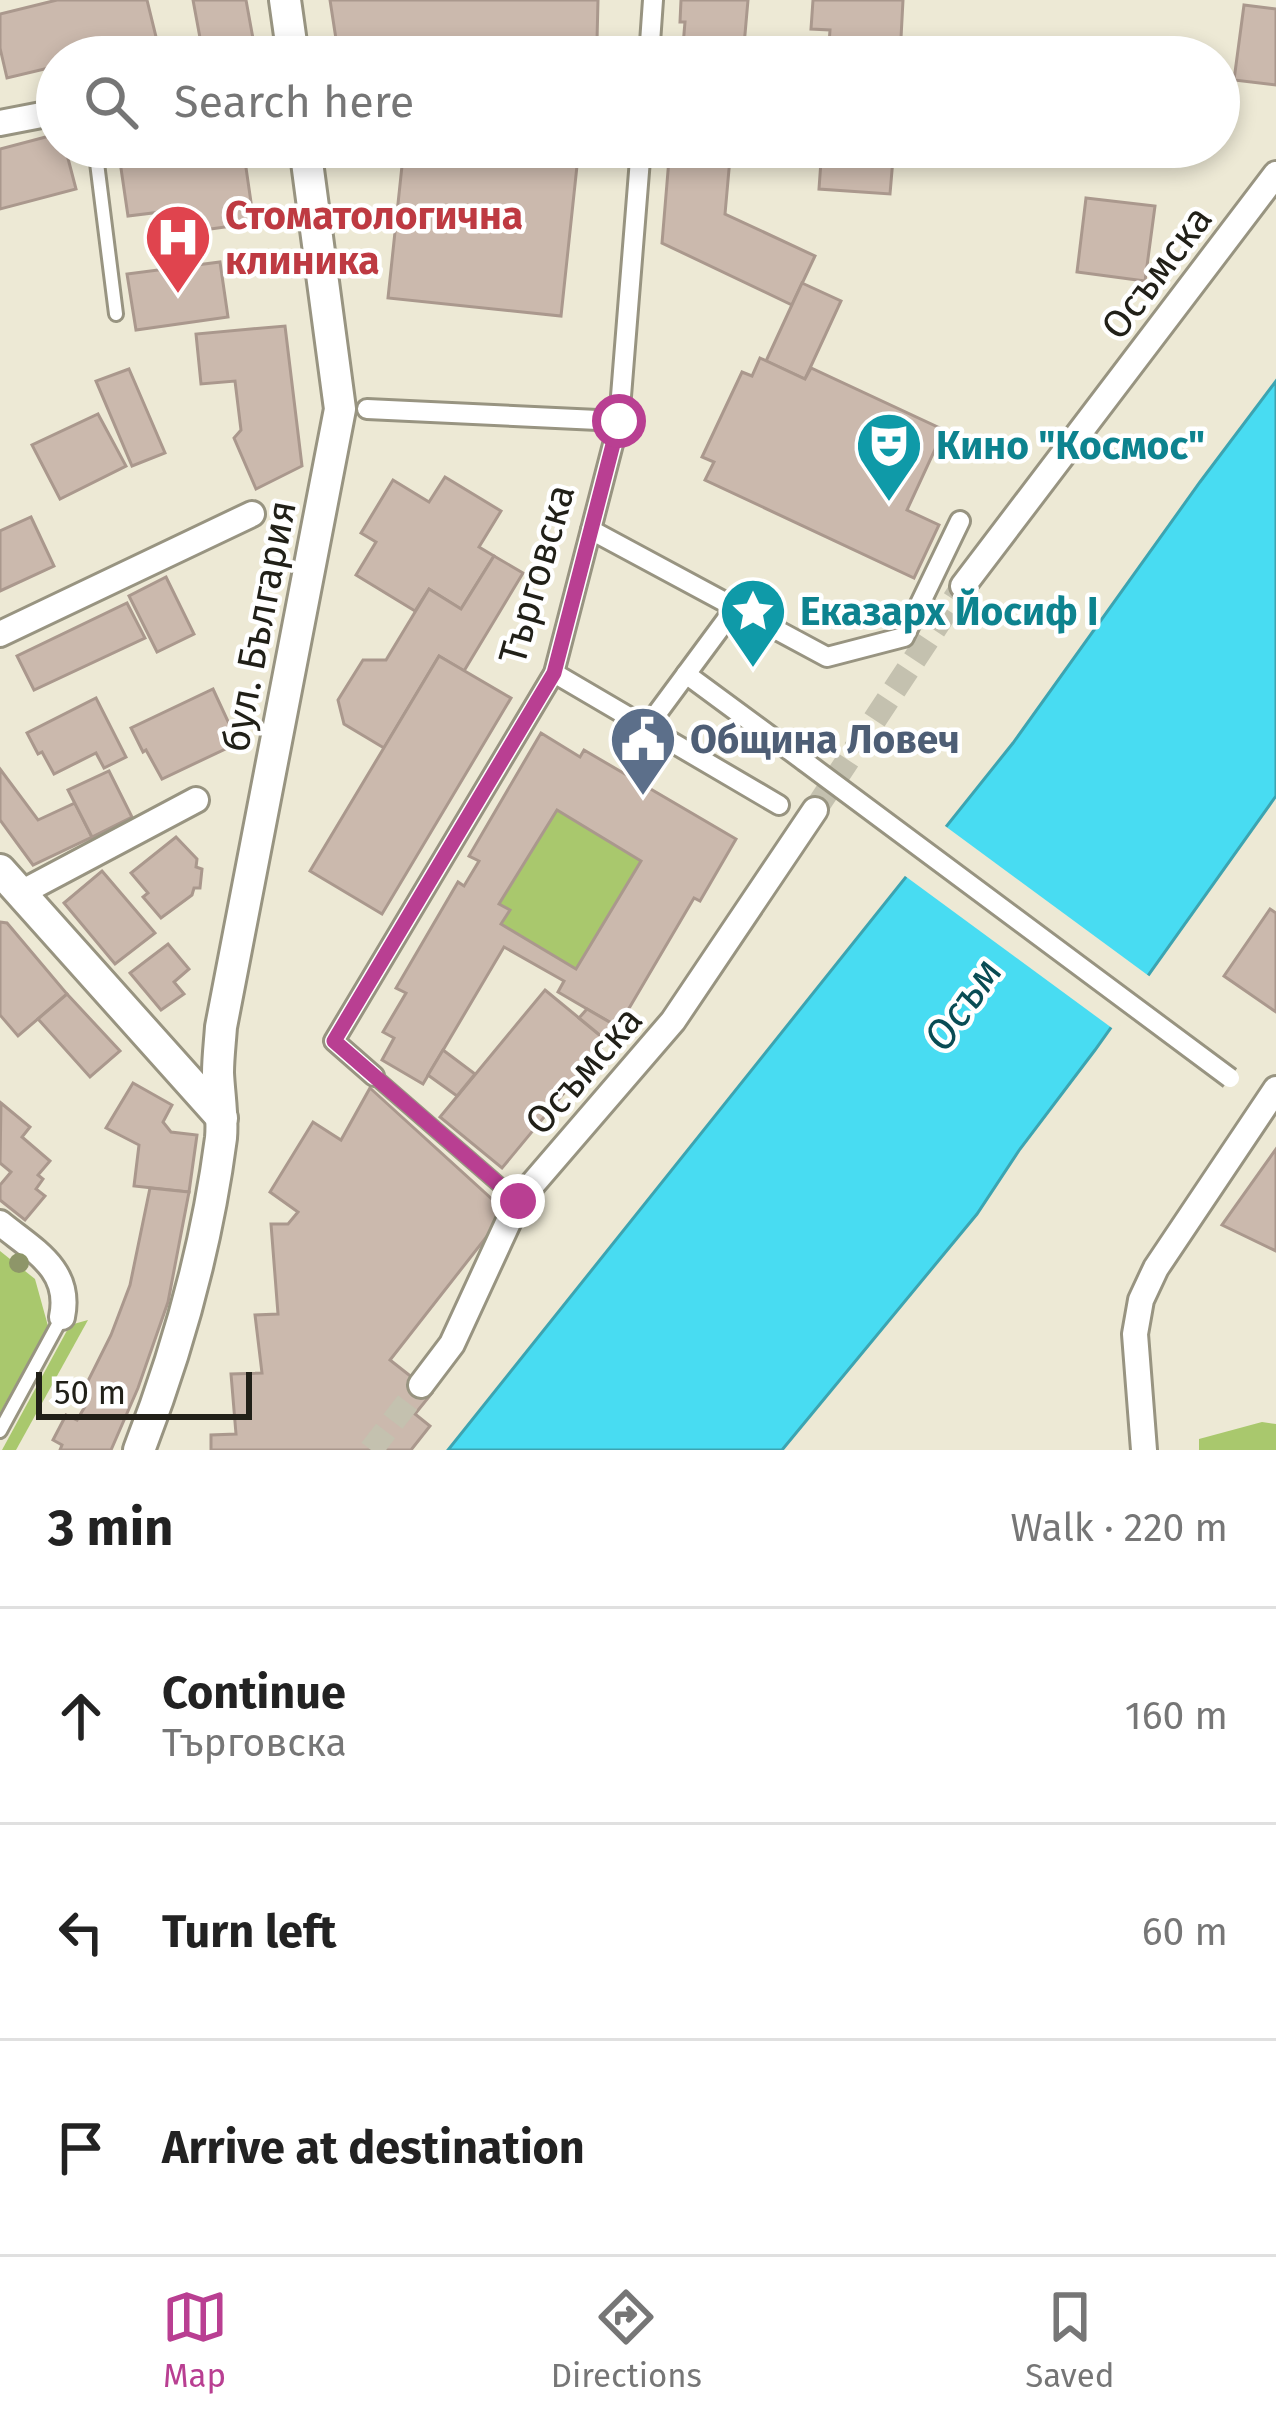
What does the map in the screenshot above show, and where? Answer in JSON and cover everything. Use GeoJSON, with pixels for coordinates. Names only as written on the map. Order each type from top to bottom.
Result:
{"type":"FeatureCollection","features":[{"type":"Feature","properties":{"kind":"street"},"geometry":{"type":"LineString","coordinates":[[285,0],[290,36]]}},
{"type":"Feature","properties":{"kind":"street"},"geometry":{"type":"LineString","coordinates":[[650,36],[653,0]]}},
{"type":"Feature","properties":{"kind":"street"},"geometry":{"type":"LineString","coordinates":[[0,123],[36,116]]}},
{"type":"Feature","properties":{"kind":"street","name":"бул. България"},"geometry":{"type":"LineString","coordinates":[[222,1118],[221,1027],[340,409],[308,168]]}},
{"type":"Feature","properties":{"kind":"street","name":"Търговска"},"geometry":{"type":"LineString","coordinates":[[374,1076],[334,1041],[554,673],[619,421],[639,168]]}},
{"type":"Feature","properties":{"kind":"street","name":"Осъмска"},"geometry":{"type":"LineString","coordinates":[[963,586],[1276,174]]}},
{"type":"Feature","properties":{"kind":"street"},"geometry":{"type":"LineString","coordinates":[[367,409],[619,421]]}},
{"type":"Feature","properties":{"kind":"street"},"geometry":{"type":"LineString","coordinates":[[0,634],[252,514]]}},
{"type":"Feature","properties":{"kind":"street"},"geometry":{"type":"LineString","coordinates":[[591,530],[827,657],[904,637],[959,520]]}},
{"type":"Feature","properties":{"kind":"street"},"geometry":{"type":"LineString","coordinates":[[647,727],[735,608]]}},
{"type":"Feature","properties":{"kind":"street"},"geometry":{"type":"LineString","coordinates":[[554,673],[779,805]]}},
{"type":"Feature","properties":{"kind":"street"},"geometry":{"type":"LineString","coordinates":[[686,674],[1230,1078]]}},
{"type":"Feature","properties":{"kind":"street"},"geometry":{"type":"LineString","coordinates":[[139,1450],[187,1312],[222,1118],[9,882],[196,800]]}},
{"type":"Feature","properties":{"kind":"street","name":"Осъмска"},"geometry":{"type":"LineString","coordinates":[[421,1385],[452,1344],[518,1201],[673,1022],[815,810]]}},
{"type":"Feature","properties":{"kind":"street"},"geometry":{"type":"LineString","coordinates":[[1139,1446],[1135,1334],[1141,1300],[1156,1268],[1276,1089]]}},
{"type":"Feature","properties":{"kind":"street"},"geometry":{"type":"LineString","coordinates":[[0,1223],[53,1265],[65,1300],[62,1317]]}},
{"type":"Feature","properties":{"kind":"lane"},"geometry":{"type":"LineString","coordinates":[[98,168],[116,314]]}},
{"type":"Feature","properties":{"kind":"lane"},"geometry":{"type":"LineString","coordinates":[[374,1076],[518,1201]]}},
{"type":"Feature","properties":{"kind":"lane"},"geometry":{"type":"LineString","coordinates":[[0,1431],[62,1317]]}},
{"type":"Feature","properties":{"kind":"green space"},"geometry":{"type":"Polygon","coordinates":[[[557,810],[641,861],[576,969],[501,924],[510,910],[500,904],[557,810]]]}},
{"type":"Feature","properties":{"kind":"green space"},"geometry":{"type":"Polygon","coordinates":[[[0,1251],[35,1279],[48,1326],[0,1413],[0,1251]]]}},
{"type":"Feature","properties":{"kind":"green space"},"geometry":{"type":"Polygon","coordinates":[[[88,1320],[16,1450],[2,1450],[70,1325],[88,1320]]]}},
{"type":"Feature","properties":{"kind":"green space"},"geometry":{"type":"Polygon","coordinates":[[[1262,1422],[1276,1424],[1276,1450],[1199,1450],[1199,1439],[1262,1422]]]}},
{"type":"Feature","properties":{"kind":"water","name":"Осъм"},"geometry":{"type":"Polygon","coordinates":[[[1276,381],[1276,796],[977,1214],[782,1450],[448,1450],[1013,743],[1276,381]]]}},
{"type":"Feature","properties":{"kind":"pier"},"geometry":{"type":"Polygon","coordinates":[[[941,823],[1153,979],[1116,1031],[901,873],[941,823]]]}},
{"type":"Feature","properties":{"kind":"building"},"geometry":{"type":"Polygon","coordinates":[[[57,0],[147,0],[156,36],[36,36],[36,71],[7,78],[0,48],[0,14],[57,0]]]}},
{"type":"Feature","properties":{"kind":"building"},"geometry":{"type":"Polygon","coordinates":[[[193,0],[246,0],[253,36],[200,36],[193,0]]]}},
{"type":"Feature","properties":{"kind":"building"},"geometry":{"type":"Polygon","coordinates":[[[330,0],[598,0],[597,36],[336,36],[330,0]]]}},
{"type":"Feature","properties":{"kind":"building"},"geometry":{"type":"Polygon","coordinates":[[[681,0],[748,0],[745,36],[684,36],[685,22],[680,22],[681,0]]]}},
{"type":"Feature","properties":{"kind":"building"},"geometry":{"type":"Polygon","coordinates":[[[813,0],[903,0],[901,36],[830,36],[830,30],[811,29],[813,0]]]}},
{"type":"Feature","properties":{"kind":"building"},"geometry":{"type":"Polygon","coordinates":[[[1244,5],[1276,9],[1276,85],[1240,81],[1244,5]]]}},
{"type":"Feature","properties":{"kind":"building"},"geometry":{"type":"Polygon","coordinates":[[[36,140],[36,168],[70,168],[76,189],[0,209],[0,149],[36,140]]]}},
{"type":"Feature","properties":{"kind":"building"},"geometry":{"type":"Polygon","coordinates":[[[121,168],[246,168],[254,223],[196,231],[199,250],[175,253],[169,211],[128,216],[121,168]]]}},
{"type":"Feature","properties":{"kind":"building"},"geometry":{"type":"Polygon","coordinates":[[[402,168],[577,168],[561,316],[388,298],[402,168]]]}},
{"type":"Feature","properties":{"kind":"building"},"geometry":{"type":"Polygon","coordinates":[[[668,168],[729,168],[725,214],[815,256],[792,305],[662,243],[668,168]]]}},
{"type":"Feature","properties":{"kind":"building"},"geometry":{"type":"Polygon","coordinates":[[[820,168],[892,168],[890,194],[819,189],[820,168]]]}},
{"type":"Feature","properties":{"kind":"building"},"geometry":{"type":"Polygon","coordinates":[[[1086,198],[1155,206],[1145,281],[1077,272],[1086,198]]]}},
{"type":"Feature","properties":{"kind":"building","name":"Стоматологична клиника"},"geometry":{"type":"Polygon","coordinates":[[[220,262],[228,317],[136,330],[127,274],[220,262]]]}},
{"type":"Feature","properties":{"kind":"building"},"geometry":{"type":"Polygon","coordinates":[[[802,283],[841,301],[805,379],[766,361],[802,283]]]}},
{"type":"Feature","properties":{"kind":"building"},"geometry":{"type":"Polygon","coordinates":[[[285,326],[302,466],[256,489],[234,438],[241,430],[235,381],[201,384],[196,334],[285,326]]]}},
{"type":"Feature","properties":{"kind":"building"},"geometry":{"type":"Polygon","coordinates":[[[760,358],[805,379],[811,368],[944,430],[907,510],[939,525],[914,578],[705,480],[714,462],[702,457],[742,372],[752,376],[760,358]]]}},
{"type":"Feature","properties":{"kind":"building"},"geometry":{"type":"Polygon","coordinates":[[[129,369],[165,453],[132,466],[96,381],[129,369]]]}},
{"type":"Feature","properties":{"kind":"building"},"geometry":{"type":"Polygon","coordinates":[[[98,414],[126,466],[60,499],[32,445],[98,414]]]}},
{"type":"Feature","properties":{"kind":"building"},"geometry":{"type":"Polygon","coordinates":[[[445,477],[501,511],[479,547],[494,556],[461,609],[429,589],[415,611],[356,575],[376,542],[361,533],[393,480],[429,502],[445,477]]]}},
{"type":"Feature","properties":{"kind":"building"},"geometry":{"type":"Polygon","coordinates":[[[31,517],[54,566],[0,591],[0,531],[31,517]]]}},
{"type":"Feature","properties":{"kind":"building"},"geometry":{"type":"Polygon","coordinates":[[[494,556],[523,573],[464,671],[439,656],[384,748],[344,724],[338,700],[363,660],[386,660],[429,589],[461,609],[494,556]]]}},
{"type":"Feature","properties":{"kind":"building"},"geometry":{"type":"Polygon","coordinates":[[[166,577],[194,634],[157,652],[129,596],[166,577]]]}},
{"type":"Feature","properties":{"kind":"building"},"geometry":{"type":"Polygon","coordinates":[[[127,603],[145,638],[34,690],[17,656],[127,603]]]}},
{"type":"Feature","properties":{"kind":"building"},"geometry":{"type":"Polygon","coordinates":[[[439,656],[511,698],[382,914],[310,871],[439,656]]]}},
{"type":"Feature","properties":{"kind":"building"},"geometry":{"type":"Polygon","coordinates":[[[213,689],[238,743],[162,779],[131,728],[213,689]]]}},
{"type":"Feature","properties":{"kind":"building"},"geometry":{"type":"Polygon","coordinates":[[[96,698],[126,757],[104,768],[96,753],[54,774],[27,733],[96,698]]]}},
{"type":"Feature","properties":{"kind":"building"},"geometry":{"type":"Polygon","coordinates":[[[541,733],[580,757],[584,750],[736,839],[700,901],[694,898],[618,1027],[558,992],[564,981],[504,947],[423,1084],[382,1060],[394,1038],[383,1032],[406,993],[396,988],[458,882],[464,886],[479,861],[469,856],[541,733]],[[557,810],[499,904],[510,910],[501,924],[576,969],[641,861],[557,810]]]}},
{"type":"Feature","properties":{"kind":"building"},"geometry":{"type":"Polygon","coordinates":[[[0,769],[38,820],[75,803],[92,837],[33,865],[0,820],[0,769]]]}},
{"type":"Feature","properties":{"kind":"building"},"geometry":{"type":"Polygon","coordinates":[[[109,771],[132,817],[92,837],[68,790],[109,771]]]}},
{"type":"Feature","properties":{"kind":"building"},"geometry":{"type":"Polygon","coordinates":[[[176,837],[202,869],[200,888],[194,888],[192,895],[161,918],[131,873],[176,837]]]}},
{"type":"Feature","properties":{"kind":"building"},"geometry":{"type":"Polygon","coordinates":[[[102,871],[155,933],[115,964],[64,903],[102,871]]]}},
{"type":"Feature","properties":{"kind":"building"},"geometry":{"type":"Polygon","coordinates":[[[1270,909],[1276,913],[1276,1012],[1224,976],[1270,909]]]}},
{"type":"Feature","properties":{"kind":"building"},"geometry":{"type":"Polygon","coordinates":[[[0,922],[7,923],[67,994],[18,1036],[0,1015],[0,922]]]}},
{"type":"Feature","properties":{"kind":"building"},"geometry":{"type":"Polygon","coordinates":[[[168,944],[189,969],[174,982],[184,994],[161,1010],[130,973],[168,944]]]}},
{"type":"Feature","properties":{"kind":"building"},"geometry":{"type":"Polygon","coordinates":[[[545,990],[607,1041],[502,1168],[440,1117],[545,990]]]}},
{"type":"Feature","properties":{"kind":"building"},"geometry":{"type":"Polygon","coordinates":[[[67,994],[120,1051],[90,1077],[38,1019],[67,994]]]}},
{"type":"Feature","properties":{"kind":"building"},"geometry":{"type":"Polygon","coordinates":[[[587,1009],[618,1027],[607,1041],[579,1018],[587,1009]]]}},
{"type":"Feature","properties":{"kind":"building"},"geometry":{"type":"Polygon","coordinates":[[[443,1050],[475,1074],[457,1096],[428,1075],[443,1050]]]}},
{"type":"Feature","properties":{"kind":"building"},"geometry":{"type":"Polygon","coordinates":[[[133,1083],[172,1105],[163,1122],[171,1132],[197,1135],[189,1192],[134,1186],[139,1145],[106,1128],[133,1083]]]}},
{"type":"Feature","properties":{"kind":"building"},"geometry":{"type":"Polygon","coordinates":[[[370,1088],[506,1212],[390,1360],[432,1393],[415,1414],[430,1426],[411,1450],[211,1450],[211,1435],[236,1434],[231,1374],[262,1373],[255,1315],[278,1314],[271,1224],[288,1224],[298,1212],[270,1192],[313,1122],[341,1140],[370,1088]]]}},
{"type":"Feature","properties":{"kind":"building"},"geometry":{"type":"Polygon","coordinates":[[[1,1103],[30,1127],[22,1137],[50,1161],[38,1175],[43,1179],[36,1189],[45,1196],[25,1220],[0,1200],[0,1185],[11,1172],[0,1163],[1,1103]]]}},
{"type":"Feature","properties":{"kind":"building"},"geometry":{"type":"Polygon","coordinates":[[[1276,1149],[1276,1251],[1222,1225],[1276,1149]]]}},
{"type":"Feature","properties":{"kind":"building"},"geometry":{"type":"Polygon","coordinates":[[[150,1188],[189,1192],[168,1302],[111,1450],[60,1450],[62,1445],[53,1440],[66,1415],[77,1420],[87,1403],[79,1399],[130,1285],[150,1188]]]}},
{"type":"Feature","properties":{"kind":"tunnel"},"geometry":{"type":"LineString","coordinates":[[815,810],[963,586]]}},
{"type":"Feature","properties":{"kind":"tunnel"},"geometry":{"type":"LineString","coordinates":[[371,1450],[421,1385]]}},
{"type":"Feature","properties":{"kind":"place","name":"Стоматологична клиника"},"geometry":{"type":"Point","coordinates":[178,296]}},
{"type":"Feature","properties":{"kind":"place","name":"Кино \"Космос\""},"geometry":{"type":"Point","coordinates":[889,504]}},
{"type":"Feature","properties":{"kind":"place","name":"Еказарх Йосиф I"},"geometry":{"type":"Point","coordinates":[753,670]}},
{"type":"Feature","properties":{"kind":"place","name":"Община Ловеч"},"geometry":{"type":"Point","coordinates":[643,798]}},
{"type":"Feature","properties":{"kind":"route"},"geometry":{"type":"LineString","coordinates":[[518,1201],[334,1041],[554,673],[619,421]]}}]}
